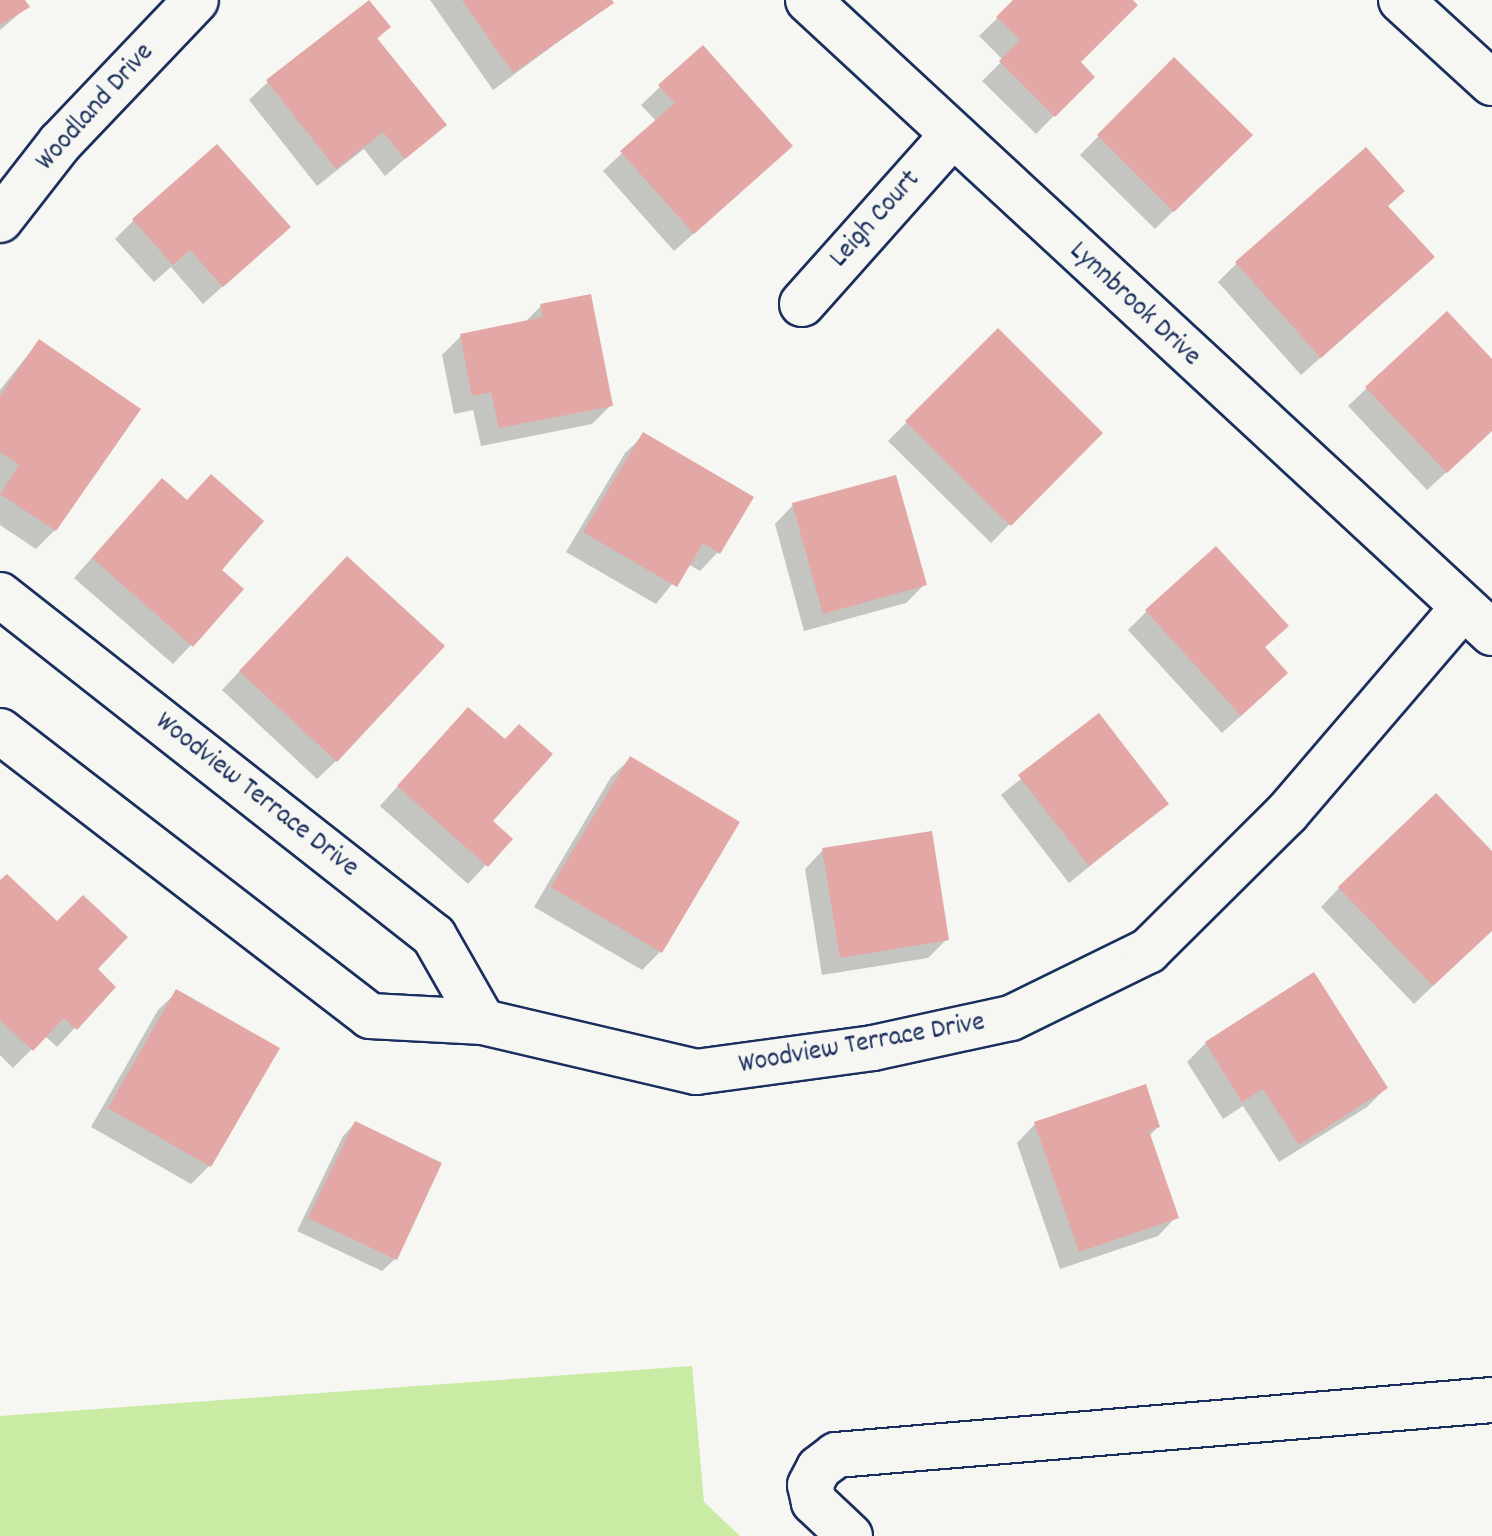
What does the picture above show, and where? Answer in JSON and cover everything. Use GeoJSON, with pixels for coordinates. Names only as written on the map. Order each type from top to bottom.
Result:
{"type":"FeatureCollection","features":[{"type":"Feature","properties":{"kind":"street","name":"Woodland Drive"},"geometry":{"type":"LineString","coordinates":[[0,220],[60,143],[196,0]]}},
{"type":"Feature","properties":{"kind":"street","name":"Lynnbrook Drive"},"geometry":{"type":"LineString","coordinates":[[808,0],[951,137],[1478,620]]}},
{"type":"Feature","properties":{"kind":"street"},"geometry":{"type":"LineString","coordinates":[[1401,0],[1492,83]]}},
{"type":"Feature","properties":{"kind":"street","name":"Leigh Court"},"geometry":{"type":"LineString","coordinates":[[802,304],[951,137]]}},
{"type":"Feature","properties":{"kind":"street","name":"Woodview Terrace Drive"},"geometry":{"type":"LineString","coordinates":[[0,595],[434,936],[483,1022]]}},
{"type":"Feature","properties":{"kind":"street","name":"Woodview Terrace Drive"},"geometry":{"type":"LineString","coordinates":[[0,731],[370,1016],[483,1022],[696,1072],[873,1048],[1011,1018],[1148,951],[1478,620]]}},
{"type":"Feature","properties":{"kind":"street"},"geometry":{"type":"LineString","coordinates":[[850,1536],[814,1502],[810,1485],[819,1468],[836,1455],[1492,1400]]}},
{"type":"Feature","properties":{"kind":"green space"},"geometry":{"type":"Polygon","coordinates":[[[692,1366],[704,1502],[740,1536],[0,1536],[0,1416],[692,1366]]]}},
{"type":"Feature","properties":{"kind":"building"},"geometry":{"type":"Polygon","coordinates":[[[0,0],[25,0],[30,7],[0,25],[0,0]]]}},
{"type":"Feature","properties":{"kind":"building"},"geometry":{"type":"Polygon","coordinates":[[[369,0],[391,27],[377,38],[447,125],[405,159],[383,132],[336,169],[266,80],[369,0]]]}},
{"type":"Feature","properties":{"kind":"building"},"geometry":{"type":"Polygon","coordinates":[[[462,0],[612,0],[614,3],[513,73],[462,0]]]}},
{"type":"Feature","properties":{"kind":"building"},"geometry":{"type":"Polygon","coordinates":[[[1013,0],[1133,0],[1138,5],[1081,62],[1095,77],[1055,117],[999,61],[1020,40],[996,17],[1013,0]]]}},
{"type":"Feature","properties":{"kind":"building"},"geometry":{"type":"Polygon","coordinates":[[[703,45],[793,146],[694,234],[620,151],[675,103],[658,85],[703,45]]]}},
{"type":"Feature","properties":{"kind":"building"},"geometry":{"type":"Polygon","coordinates":[[[1174,57],[1253,135],[1174,212],[1097,135],[1174,57]]]}},
{"type":"Feature","properties":{"kind":"building"},"geometry":{"type":"Polygon","coordinates":[[[217,144],[291,227],[223,287],[190,250],[173,265],[132,219],[217,144]]]}},
{"type":"Feature","properties":{"kind":"building"},"geometry":{"type":"Polygon","coordinates":[[[1366,147],[1405,191],[1388,206],[1435,257],[1321,358],[1235,262],[1366,147]]]}},
{"type":"Feature","properties":{"kind":"building"},"geometry":{"type":"Polygon","coordinates":[[[591,294],[613,406],[499,428],[491,392],[472,396],[460,334],[543,317],[540,304],[591,294]]]}},
{"type":"Feature","properties":{"kind":"building"},"geometry":{"type":"Polygon","coordinates":[[[1447,311],[1492,359],[1492,431],[1447,473],[1365,387],[1447,311]]]}},
{"type":"Feature","properties":{"kind":"building"},"geometry":{"type":"Polygon","coordinates":[[[998,328],[1103,433],[1011,526],[905,421],[998,328]]]}},
{"type":"Feature","properties":{"kind":"building"},"geometry":{"type":"Polygon","coordinates":[[[39,339],[141,409],[56,531],[0,494],[19,465],[0,452],[0,396],[39,339]]]}},
{"type":"Feature","properties":{"kind":"building"},"geometry":{"type":"Polygon","coordinates":[[[643,432],[754,497],[720,554],[703,543],[677,587],[583,532],[643,432]]]}},
{"type":"Feature","properties":{"kind":"building"},"geometry":{"type":"Polygon","coordinates":[[[211,474],[264,521],[222,570],[244,589],[193,647],[92,558],[162,478],[187,500],[211,474]]]}},
{"type":"Feature","properties":{"kind":"building"},"geometry":{"type":"Polygon","coordinates":[[[896,475],[927,585],[823,614],[792,503],[896,475]]]}},
{"type":"Feature","properties":{"kind":"building"},"geometry":{"type":"Polygon","coordinates":[[[1216,546],[1289,626],[1265,647],[1288,673],[1241,716],[1145,610],[1216,546]]]}},
{"type":"Feature","properties":{"kind":"building"},"geometry":{"type":"Polygon","coordinates":[[[347,556],[445,646],[337,762],[239,671],[347,556]]]}},
{"type":"Feature","properties":{"kind":"building"},"geometry":{"type":"Polygon","coordinates":[[[468,707],[505,739],[519,724],[553,754],[493,821],[513,839],[488,867],[397,786],[468,707]]]}},
{"type":"Feature","properties":{"kind":"building"},"geometry":{"type":"Polygon","coordinates":[[[1099,713],[1169,804],[1089,866],[1018,775],[1099,713]]]}},
{"type":"Feature","properties":{"kind":"building"},"geometry":{"type":"Polygon","coordinates":[[[630,756],[740,822],[662,953],[551,887],[630,756]]]}},
{"type":"Feature","properties":{"kind":"building"},"geometry":{"type":"Polygon","coordinates":[[[1436,793],[1492,851],[1492,931],[1433,986],[1338,887],[1436,793]]]}},
{"type":"Feature","properties":{"kind":"building"},"geometry":{"type":"Polygon","coordinates":[[[932,831],[949,940],[840,958],[822,848],[932,831]]]}},
{"type":"Feature","properties":{"kind":"building"},"geometry":{"type":"Polygon","coordinates":[[[7,874],[57,921],[83,895],[128,937],[98,969],[116,987],[77,1030],[64,1018],[33,1051],[0,1020],[0,880],[7,874]]]}},
{"type":"Feature","properties":{"kind":"building"},"geometry":{"type":"Polygon","coordinates":[[[1314,972],[1388,1088],[1299,1145],[1263,1089],[1242,1102],[1205,1042],[1314,972]]]}},
{"type":"Feature","properties":{"kind":"building"},"geometry":{"type":"Polygon","coordinates":[[[176,989],[280,1048],[211,1167],[108,1108],[176,989]]]}},
{"type":"Feature","properties":{"kind":"building"},"geometry":{"type":"Polygon","coordinates":[[[1146,1084],[1160,1127],[1149,1131],[1179,1218],[1079,1252],[1034,1122],[1146,1084]]]}},
{"type":"Feature","properties":{"kind":"building"},"geometry":{"type":"Polygon","coordinates":[[[355,1121],[442,1163],[397,1260],[308,1218],[355,1121]]]}}]}
